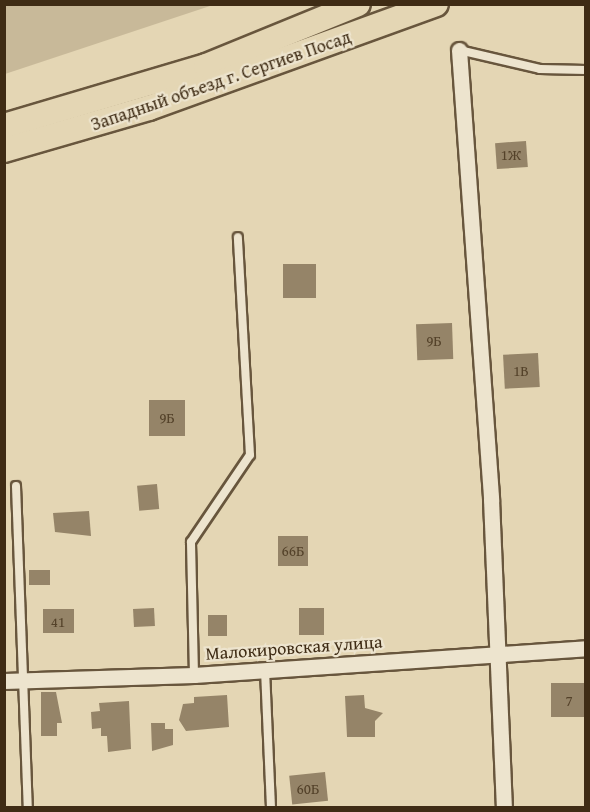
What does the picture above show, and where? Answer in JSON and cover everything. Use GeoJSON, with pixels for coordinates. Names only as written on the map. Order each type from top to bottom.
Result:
{"type":"FeatureCollection","features":[{"type":"Feature","properties":{"kind":"main road","name":"Западный объезд г. Сергиев Посад"},"geometry":{"type":"LineString","coordinates":[[4,126],[206,66],[358,4]]}},
{"type":"Feature","properties":{"kind":"main road","name":"Западный объезд г. Сергиев Посад"},"geometry":{"type":"LineString","coordinates":[[4,150],[149,108],[436,4]]}},
{"type":"Feature","properties":{"kind":"street"},"geometry":{"type":"LineString","coordinates":[[459,51],[491,499],[495,654],[504,807]]}},
{"type":"Feature","properties":{"kind":"street","name":"Малокировская улица"},"geometry":{"type":"LineString","coordinates":[[4,681],[194,675],[585,648]]}},
{"type":"Feature","properties":{"kind":"lane"},"geometry":{"type":"LineString","coordinates":[[459,51],[540,69],[585,70]]}},
{"type":"Feature","properties":{"kind":"lane"},"geometry":{"type":"LineString","coordinates":[[194,675],[190,542],[250,455],[238,237]]}},
{"type":"Feature","properties":{"kind":"lane"},"geometry":{"type":"LineString","coordinates":[[16,486],[28,807]]}},
{"type":"Feature","properties":{"kind":"lane"},"geometry":{"type":"LineString","coordinates":[[265,670],[271,807]]}},
{"type":"Feature","properties":{"kind":"shaded area"},"geometry":{"type":"Polygon","coordinates":[[[5,4],[213,4],[213,5],[5,74],[5,4]]]}},
{"type":"Feature","properties":{"kind":"building"},"geometry":{"type":"Polygon","coordinates":[[[526,141],[528,167],[497,169],[495,143],[526,141]]]}},
{"type":"Feature","properties":{"kind":"building"},"geometry":{"type":"Polygon","coordinates":[[[283,264],[316,264],[316,298],[283,298],[283,264]]]}},
{"type":"Feature","properties":{"kind":"building"},"geometry":{"type":"Polygon","coordinates":[[[452,323],[453,359],[417,360],[416,324],[452,323]]]}},
{"type":"Feature","properties":{"kind":"building"},"geometry":{"type":"Polygon","coordinates":[[[538,353],[540,387],[505,389],[503,355],[538,353]]]}},
{"type":"Feature","properties":{"kind":"building"},"geometry":{"type":"Polygon","coordinates":[[[149,400],[185,400],[185,436],[149,436],[149,400]]]}},
{"type":"Feature","properties":{"kind":"building"},"geometry":{"type":"Polygon","coordinates":[[[157,484],[159,509],[139,511],[137,486],[157,484]]]}},
{"type":"Feature","properties":{"kind":"building"},"geometry":{"type":"Polygon","coordinates":[[[89,511],[91,536],[55,532],[53,513],[89,511]]]}},
{"type":"Feature","properties":{"kind":"building"},"geometry":{"type":"Polygon","coordinates":[[[278,536],[308,536],[308,566],[278,566],[278,536]]]}},
{"type":"Feature","properties":{"kind":"building"},"geometry":{"type":"Polygon","coordinates":[[[29,570],[50,570],[50,585],[29,585],[29,570]]]}},
{"type":"Feature","properties":{"kind":"building"},"geometry":{"type":"Polygon","coordinates":[[[154,608],[155,626],[134,627],[133,609],[154,608]]]}},
{"type":"Feature","properties":{"kind":"building"},"geometry":{"type":"Polygon","coordinates":[[[299,608],[324,608],[324,635],[299,635],[299,608]]]}},
{"type":"Feature","properties":{"kind":"building"},"geometry":{"type":"Polygon","coordinates":[[[43,609],[74,609],[74,633],[43,633],[43,609]]]}},
{"type":"Feature","properties":{"kind":"building"},"geometry":{"type":"Polygon","coordinates":[[[208,615],[227,615],[227,636],[208,636],[208,615]]]}},
{"type":"Feature","properties":{"kind":"building"},"geometry":{"type":"Polygon","coordinates":[[[551,683],[586,683],[586,717],[551,717],[551,683]]]}},
{"type":"Feature","properties":{"kind":"building"},"geometry":{"type":"Polygon","coordinates":[[[41,692],[56,692],[62,723],[57,723],[57,736],[41,736],[41,692]]]}},
{"type":"Feature","properties":{"kind":"building"},"geometry":{"type":"Polygon","coordinates":[[[227,695],[229,727],[186,731],[179,720],[183,704],[194,703],[194,697],[227,695]]]}},
{"type":"Feature","properties":{"kind":"building"},"geometry":{"type":"Polygon","coordinates":[[[364,695],[365,708],[383,713],[375,721],[375,737],[347,737],[345,696],[364,695]]]}},
{"type":"Feature","properties":{"kind":"building"},"geometry":{"type":"Polygon","coordinates":[[[129,701],[131,749],[108,752],[107,736],[101,736],[101,728],[92,729],[91,712],[100,711],[99,703],[129,701]]]}},
{"type":"Feature","properties":{"kind":"building"},"geometry":{"type":"Polygon","coordinates":[[[151,723],[165,723],[165,729],[173,729],[173,745],[152,751],[151,723]]]}},
{"type":"Feature","properties":{"kind":"building"},"geometry":{"type":"Polygon","coordinates":[[[325,772],[328,801],[292,805],[289,776],[325,772]]]}}]}
